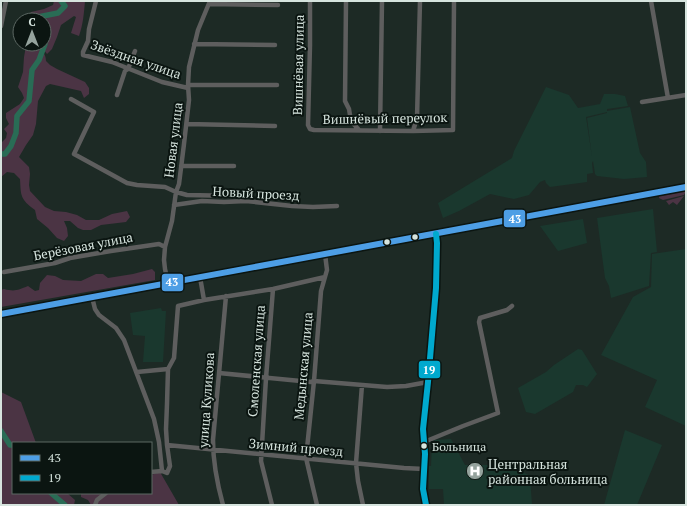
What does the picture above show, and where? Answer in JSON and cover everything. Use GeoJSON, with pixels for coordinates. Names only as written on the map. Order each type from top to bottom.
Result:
{"type":"FeatureCollection","features":[{"type":"Feature","properties":{"kind":"main road"},"geometry":{"type":"LineString","coordinates":[[1,314],[686,188]]}},
{"type":"Feature","properties":{"kind":"street"},"geometry":{"type":"LineString","coordinates":[[1,26],[6,1]]}},
{"type":"Feature","properties":{"kind":"street","name":"Звёздная улица"},"geometry":{"type":"LineString","coordinates":[[96,1],[89,29],[88,40],[82,52],[83,55],[112,62],[162,82],[188,87],[277,85]]}},
{"type":"Feature","properties":{"kind":"street","name":"Вишнёвая улица"},"geometry":{"type":"LineString","coordinates":[[310,1],[308,125],[310,129]]}},
{"type":"Feature","properties":{"kind":"street"},"geometry":{"type":"LineString","coordinates":[[346,1],[345,101],[349,110],[351,122],[359,130]]}},
{"type":"Feature","properties":{"kind":"street"},"geometry":{"type":"LineString","coordinates":[[380,131],[382,1]]}},
{"type":"Feature","properties":{"kind":"street"},"geometry":{"type":"LineString","coordinates":[[413,131],[417,118],[420,1]]}},
{"type":"Feature","properties":{"kind":"street","name":"Вишнёвый переулок"},"geometry":{"type":"LineString","coordinates":[[310,129],[380,131],[453,130],[454,1]]}},
{"type":"Feature","properties":{"kind":"street"},"geometry":{"type":"LineString","coordinates":[[651,1],[668,98]]}},
{"type":"Feature","properties":{"kind":"street"},"geometry":{"type":"LineString","coordinates":[[210,2],[278,5]]}},
{"type":"Feature","properties":{"kind":"street","name":"Новая улица"},"geometry":{"type":"LineString","coordinates":[[168,283],[164,260],[165,247],[172,221],[187,124],[189,67],[198,30],[210,2]]}},
{"type":"Feature","properties":{"kind":"street"},"geometry":{"type":"LineString","coordinates":[[194,44],[275,45]]}},
{"type":"Feature","properties":{"kind":"street"},"geometry":{"type":"LineString","coordinates":[[117,95],[125,71],[128,69],[135,51]]}},
{"type":"Feature","properties":{"kind":"street"},"geometry":{"type":"LineString","coordinates":[[642,102],[686,95]]}},
{"type":"Feature","properties":{"kind":"street"},"geometry":{"type":"LineString","coordinates":[[71,99],[94,112],[74,154],[127,183],[165,187],[187,195],[236,196]]}},
{"type":"Feature","properties":{"kind":"street"},"geometry":{"type":"LineString","coordinates":[[187,124],[275,126]]}},
{"type":"Feature","properties":{"kind":"street"},"geometry":{"type":"LineString","coordinates":[[181,166],[234,166]]}},
{"type":"Feature","properties":{"kind":"street","name":"Новый проезд"},"geometry":{"type":"LineString","coordinates":[[174,205],[202,201],[246,201],[299,206],[337,206]]}},
{"type":"Feature","properties":{"kind":"street"},"geometry":{"type":"LineString","coordinates":[[426,505],[423,489],[425,454],[423,429],[437,270],[436,234]]}},
{"type":"Feature","properties":{"kind":"street","name":"Берёзовая улица"},"geometry":{"type":"LineString","coordinates":[[4,272],[111,251],[159,244],[165,247]]}},
{"type":"Feature","properties":{"kind":"street","name":"Медынская улица"},"geometry":{"type":"LineString","coordinates":[[317,505],[306,458],[321,291],[328,270],[325,254]]}},
{"type":"Feature","properties":{"kind":"street"},"geometry":{"type":"LineString","coordinates":[[200,277],[204,300]]}},
{"type":"Feature","properties":{"kind":"street"},"geometry":{"type":"LineString","coordinates":[[152,472],[164,472],[170,466],[166,429],[168,370],[174,358],[178,306],[226,296],[273,289],[325,277]]}},
{"type":"Feature","properties":{"kind":"street","name":"Смоленская улица"},"geometry":{"type":"LineString","coordinates":[[272,505],[261,461],[261,454],[273,289]]}},
{"type":"Feature","properties":{"kind":"street","name":"улица Куликова"},"geometry":{"type":"LineString","coordinates":[[223,505],[217,484],[213,440],[226,296]]}},
{"type":"Feature","properties":{"kind":"street"},"geometry":{"type":"LineString","coordinates":[[92,297],[95,309],[99,315],[116,328],[124,340],[154,419],[164,472]]}},
{"type":"Feature","properties":{"kind":"street"},"geometry":{"type":"LineString","coordinates":[[424,442],[498,413],[479,322],[480,318],[507,310],[512,306]]}},
{"type":"Feature","properties":{"kind":"street"},"geometry":{"type":"LineString","coordinates":[[137,372],[168,370]]}},
{"type":"Feature","properties":{"kind":"street"},"geometry":{"type":"LineString","coordinates":[[219,373],[310,382],[314,381],[387,387],[406,386],[428,382]]}},
{"type":"Feature","properties":{"kind":"street"},"geometry":{"type":"LineString","coordinates":[[362,385],[356,463],[363,505]]}},
{"type":"Feature","properties":{"kind":"street"},"geometry":{"type":"LineString","coordinates":[[156,428],[166,429]]}},
{"type":"Feature","properties":{"kind":"street","name":"Зимний проезд"},"geometry":{"type":"LineString","coordinates":[[167,445],[424,469]]}},
{"type":"Feature","properties":{"kind":"street"},"geometry":{"type":"LineString","coordinates":[[95,505],[97,500],[105,494]]}},
{"type":"Feature","properties":{"kind":"shaded area"},"geometry":{"type":"Polygon","coordinates":[[[54,1],[85,1],[84,14],[79,36],[71,33],[76,17],[74,16],[61,25],[52,49],[52,12],[31,12],[53,5],[54,1]]]}},
{"type":"Feature","properties":{"kind":"shaded area"},"geometry":{"type":"Polygon","coordinates":[[[25,52],[43,52],[46,61],[50,65],[85,82],[89,88],[89,94],[84,98],[81,91],[50,84],[46,86],[38,101],[36,124],[33,135],[19,157],[29,167],[30,191],[45,207],[54,211],[77,215],[86,220],[99,220],[112,214],[127,211],[130,217],[126,222],[101,225],[91,230],[83,230],[78,228],[70,221],[64,221],[68,236],[64,241],[57,238],[37,219],[35,210],[26,203],[22,197],[20,179],[14,173],[7,172],[1,177],[1,143],[6,138],[7,133],[4,129],[9,124],[6,118],[6,113],[20,104],[24,98],[18,87],[23,72],[25,52]]]}},
{"type":"Feature","properties":{"kind":"shaded area"},"geometry":{"type":"Polygon","coordinates":[[[546,87],[569,95],[578,108],[600,104],[604,94],[615,94],[625,96],[628,106],[607,109],[607,111],[630,107],[640,153],[646,162],[647,177],[624,179],[597,176],[595,174],[593,161],[593,173],[587,174],[587,182],[550,187],[545,180],[540,182],[529,195],[514,199],[490,194],[443,218],[438,203],[512,158],[514,151],[546,87]],[[607,112],[586,117],[592,157],[587,118],[607,112]]]}},
{"type":"Feature","properties":{"kind":"shaded area"},"geometry":{"type":"Polygon","coordinates":[[[683,190],[685,192],[684,195],[663,200],[659,198],[659,194],[683,190]]]}},
{"type":"Feature","properties":{"kind":"shaded area"},"geometry":{"type":"Polygon","coordinates":[[[684,196],[677,205],[673,202],[669,205],[666,201],[684,196]]]}},
{"type":"Feature","properties":{"kind":"shaded area"},"geometry":{"type":"Polygon","coordinates":[[[653,209],[657,252],[651,253],[649,286],[611,298],[609,286],[605,278],[597,218],[653,209]]]}},
{"type":"Feature","properties":{"kind":"shaded area"},"geometry":{"type":"Polygon","coordinates":[[[583,219],[587,243],[558,251],[540,226],[583,219]]]}},
{"type":"Feature","properties":{"kind":"shaded area"},"geometry":{"type":"Polygon","coordinates":[[[686,249],[686,426],[645,407],[657,380],[601,355],[633,297],[651,287],[652,254],[686,249]]]}},
{"type":"Feature","properties":{"kind":"shaded area"},"geometry":{"type":"Polygon","coordinates":[[[152,269],[155,272],[155,280],[1,307],[1,290],[16,290],[28,286],[35,291],[39,290],[40,283],[47,275],[55,276],[63,280],[81,281],[96,274],[103,274],[108,278],[152,269]]]}},
{"type":"Feature","properties":{"kind":"shaded area"},"geometry":{"type":"Polygon","coordinates":[[[161,308],[162,311],[166,311],[163,362],[143,362],[145,336],[133,335],[130,313],[161,308]]]}},
{"type":"Feature","properties":{"kind":"shaded area"},"geometry":{"type":"Polygon","coordinates":[[[578,349],[582,350],[597,374],[587,387],[583,385],[576,385],[573,392],[535,414],[526,412],[518,388],[546,372],[578,349]]]}},
{"type":"Feature","properties":{"kind":"shaded area"},"geometry":{"type":"Polygon","coordinates":[[[1,392],[21,402],[36,442],[12,442],[12,494],[68,494],[75,500],[74,505],[1,505],[1,392]]]}},
{"type":"Feature","properties":{"kind":"shaded area"},"geometry":{"type":"Polygon","coordinates":[[[625,430],[662,445],[637,505],[604,505],[625,430]]]}},
{"type":"Feature","properties":{"kind":"shaded area","name":"Центральная районная больница"},"geometry":{"type":"Polygon","coordinates":[[[451,439],[465,465],[511,465],[530,476],[532,505],[444,505],[443,489],[429,489],[429,466],[431,466],[432,442],[435,440],[451,439]]]}},
{"type":"Feature","properties":{"kind":"shaded area"},"geometry":{"type":"Polygon","coordinates":[[[160,472],[179,505],[91,505],[88,500],[81,497],[81,494],[152,494],[152,475],[160,472]]]}},
{"type":"Feature","properties":{"kind":"waterway"},"geometry":{"type":"LineString","coordinates":[[52,14],[58,13],[65,6],[61,1]]}},
{"type":"Feature","properties":{"kind":"waterway"},"geometry":{"type":"LineString","coordinates":[[1,154],[5,154],[11,146],[16,133],[17,116],[29,101],[32,70],[39,60],[42,52]]}},
{"type":"Feature","properties":{"kind":"waterway"},"geometry":{"type":"LineString","coordinates":[[1,431],[10,445],[12,445]]}},
{"type":"Feature","properties":{"kind":"waterway"},"geometry":{"type":"LineString","coordinates":[[52,494],[65,505]]}},
{"type":"Feature","properties":{"kind":"transit line","name":"43"},"geometry":{"type":"LineString","coordinates":[[1,314],[686,187]]}},
{"type":"Feature","properties":{"kind":"transit line","name":"19"},"geometry":{"type":"LineString","coordinates":[[426,505],[423,489],[425,454],[423,429],[436,288],[436,234]]}},
{"type":"Feature","properties":{"kind":"place","name":"Больница"},"geometry":{"type":"Point","coordinates":[424,446]}},
{"type":"Feature","properties":{"kind":"place","name":"Центральная районная больница"},"geometry":{"type":"Point","coordinates":[475,471]}}]}
